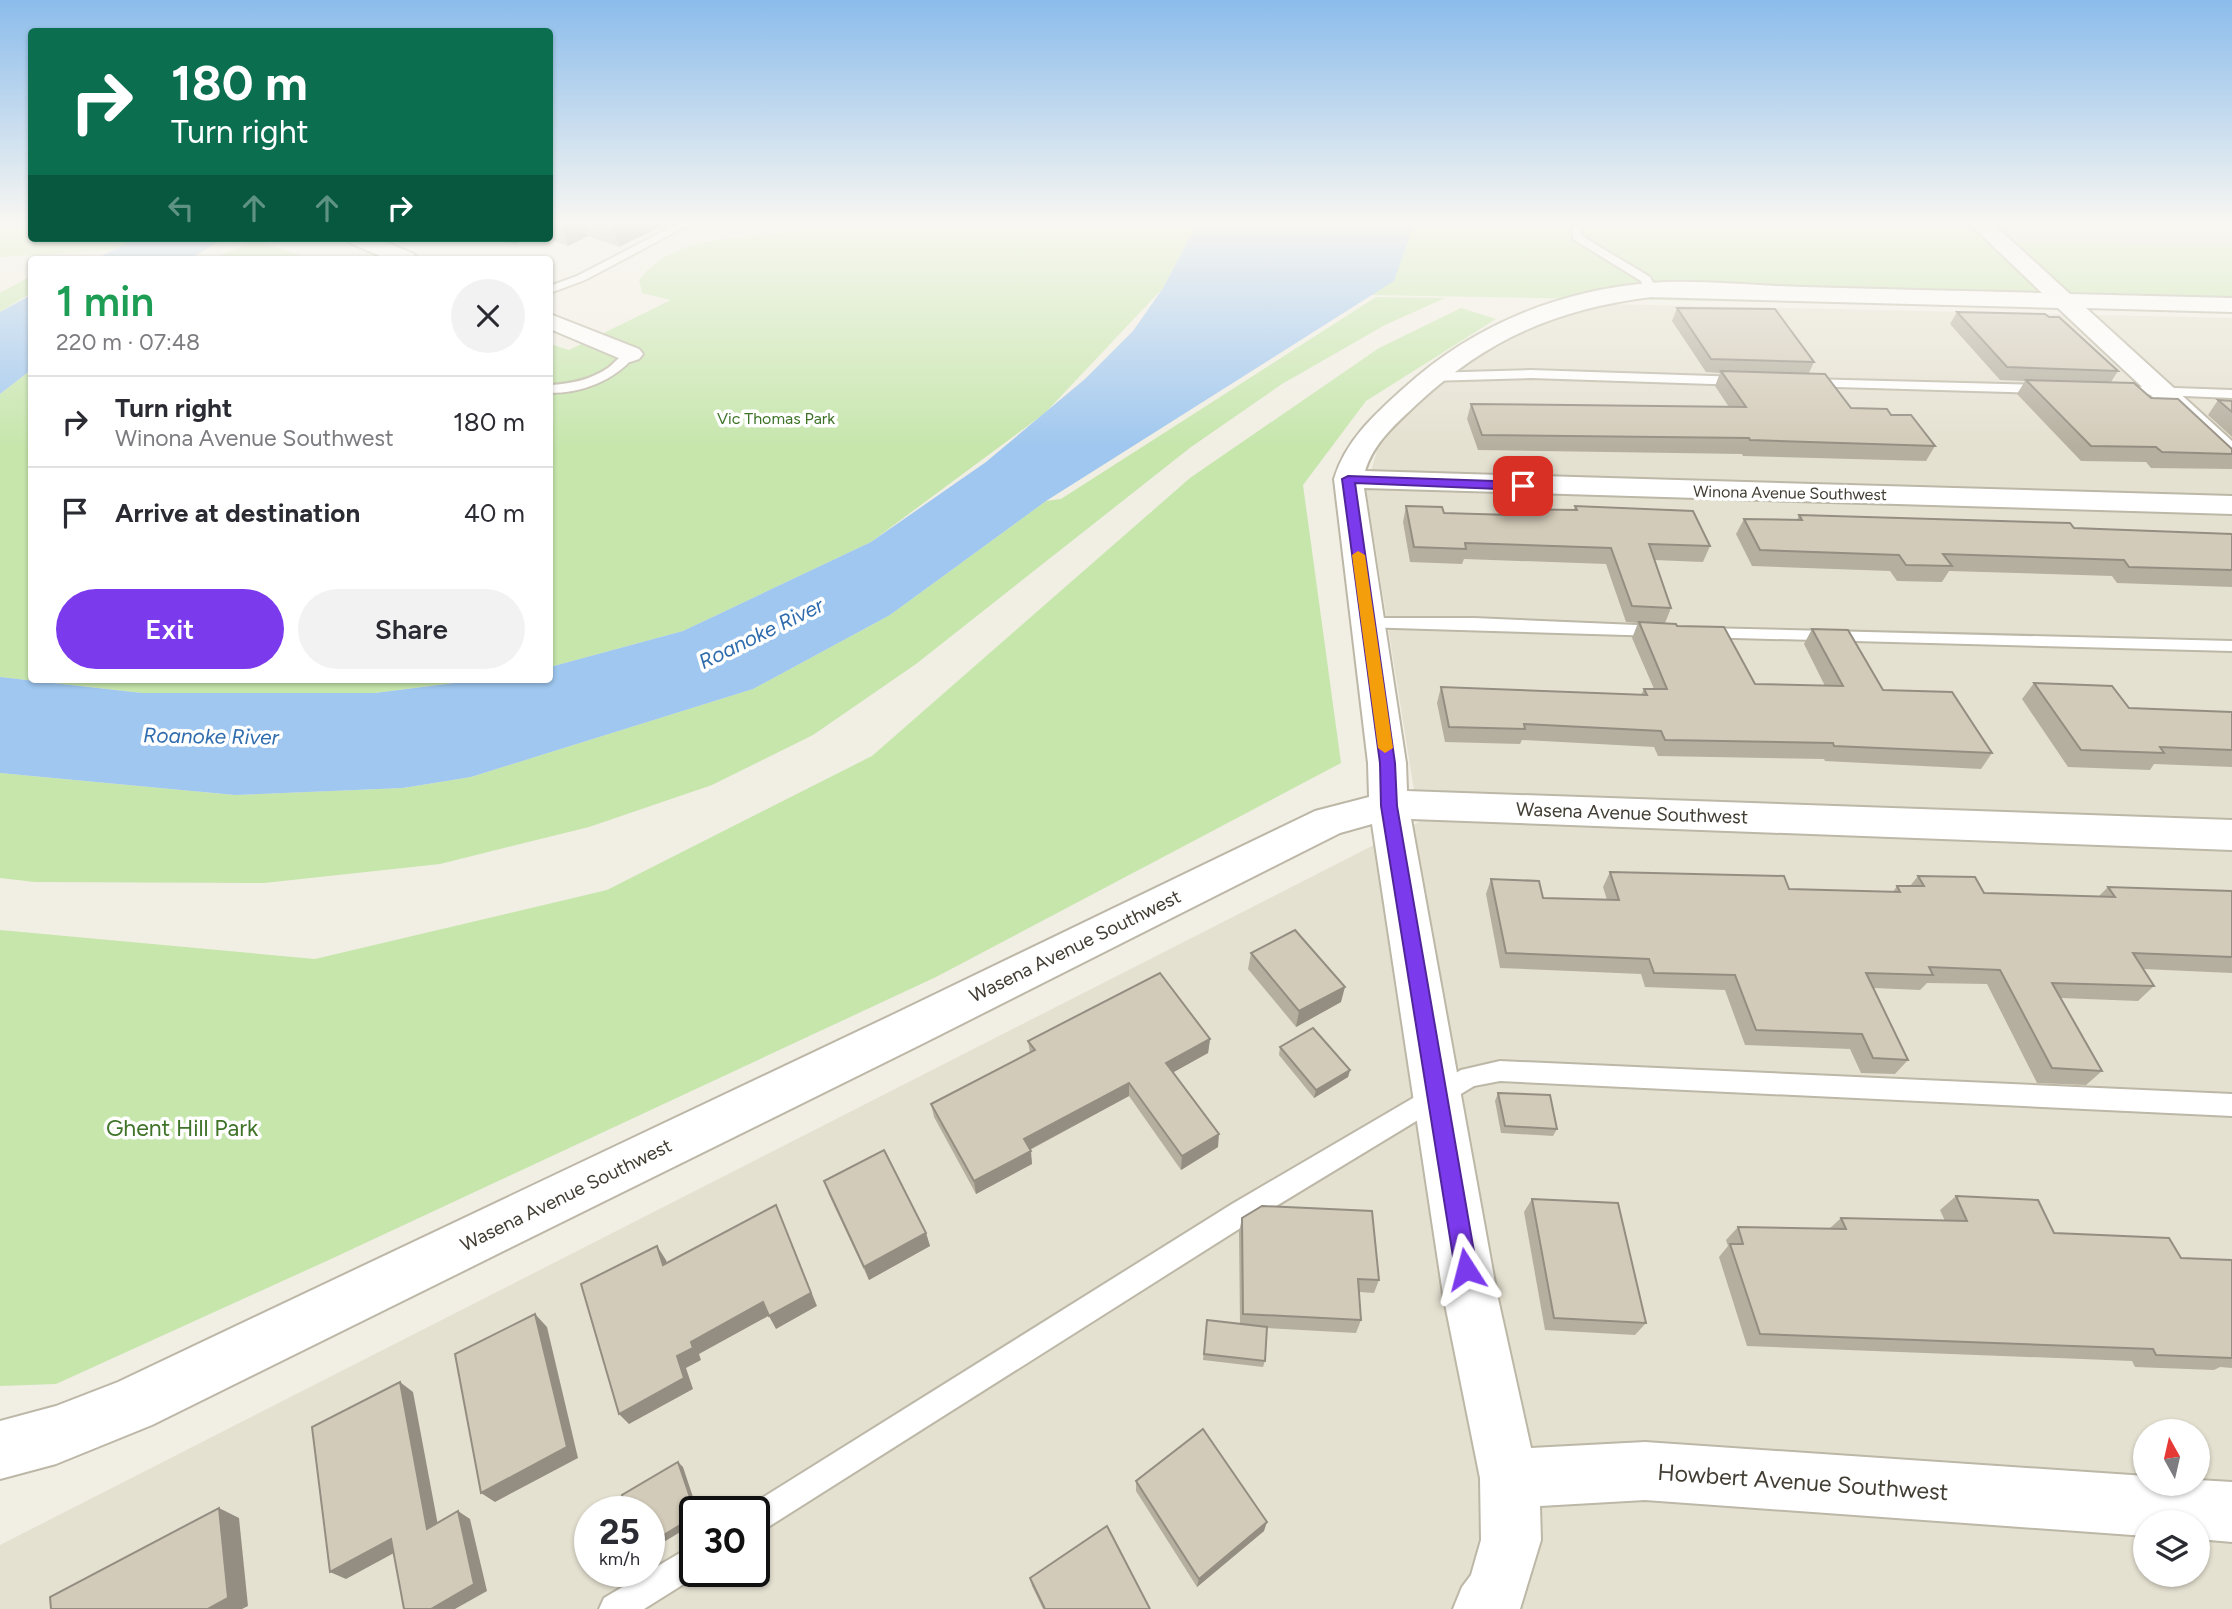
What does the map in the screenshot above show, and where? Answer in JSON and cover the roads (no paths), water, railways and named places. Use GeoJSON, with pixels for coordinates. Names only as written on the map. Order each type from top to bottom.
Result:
{"type":"FeatureCollection","features":[{"type":"Feature","properties":{"kind":"street"},"geometry":{"type":"LineString","coordinates":[[1484,1609],[1497,1591],[1511,1540],[1509,1478],[1470,1294],[1389,806],[1388,763],[1348,479],[1354,457],[1365,441],[1428,377],[1479,341],[1516,323],[1567,304],[1597,297]]}},
{"type":"Feature","properties":{"kind":"street"},"geometry":{"type":"LineString","coordinates":[[1917,297],[2232,305]]}},
{"type":"Feature","properties":{"kind":"street"},"geometry":{"type":"LineString","coordinates":[[2060,297],[2232,456]]}},
{"type":"Feature","properties":{"kind":"street"},"geometry":{"type":"LineString","coordinates":[[553,322],[630,354]]}},
{"type":"Feature","properties":{"kind":"street","name":"Winona Avenue Southwest"},"geometry":{"type":"LineString","coordinates":[[1348,479],[2232,505]]}},
{"type":"Feature","properties":{"kind":"street","name":"Wasena Avenue Southwest"},"geometry":{"type":"LineString","coordinates":[[0,1450],[56,1435],[132,1405],[906,1030],[1329,821],[1389,806],[1425,805],[2232,835]]}},
{"type":"Feature","properties":{"kind":"street","name":"Howbert Avenue Southwest"},"geometry":{"type":"LineString","coordinates":[[1509,1478],[1645,1471],[2232,1512]]}},
{"type":"Feature","properties":{"kind":"lane"},"geometry":{"type":"LineString","coordinates":[[553,389],[570,389],[599,377],[622,365],[630,354]]}},
{"type":"Feature","properties":{"kind":"lane"},"geometry":{"type":"LineString","coordinates":[[1428,377],[1511,374],[1758,382]]}},
{"type":"Feature","properties":{"kind":"lane"},"geometry":{"type":"LineString","coordinates":[[1786,382],[2065,389]]}},
{"type":"Feature","properties":{"kind":"lane"},"geometry":{"type":"LineString","coordinates":[[2107,390],[2232,394]]}},
{"type":"Feature","properties":{"kind":"lane"},"geometry":{"type":"LineString","coordinates":[[1367,622],[1487,623],[1684,632],[2232,646]]}},
{"type":"Feature","properties":{"kind":"lane"},"geometry":{"type":"LineString","coordinates":[[770,1511],[1241,1213],[1438,1093],[1469,1077],[1500,1071],[2232,1105]]}},
{"type":"Feature","properties":{"kind":"lane"},"geometry":{"type":"LineString","coordinates":[[615,1609],[679,1569]]}},
{"type":"Feature","properties":{"kind":"water"},"geometry":{"type":"Polygon","coordinates":[[[28,297],[28,372],[0,394],[0,312],[28,297]]]}},
{"type":"Feature","properties":{"kind":"water","name":"Roanoke River"},"geometry":{"type":"Polygon","coordinates":[[[1157,297],[1369,297],[1046,501],[890,615],[753,689],[471,777],[403,788],[235,795],[0,773],[0,677],[28,680],[28,683],[53,683],[142,693],[375,693],[454,683],[553,683],[553,666],[683,631],[871,542],[986,462],[1085,379],[1133,331],[1157,297]]]}},
{"type":"Feature","properties":{"kind":"park label","name":"Vic Thomas Park"},"geometry":{"type":"Point","coordinates":[776,418]}},
{"type":"Feature","properties":{"kind":"park label","name":"Ghent Hill Park"},"geometry":{"type":"Point","coordinates":[182,1128]}}]}
